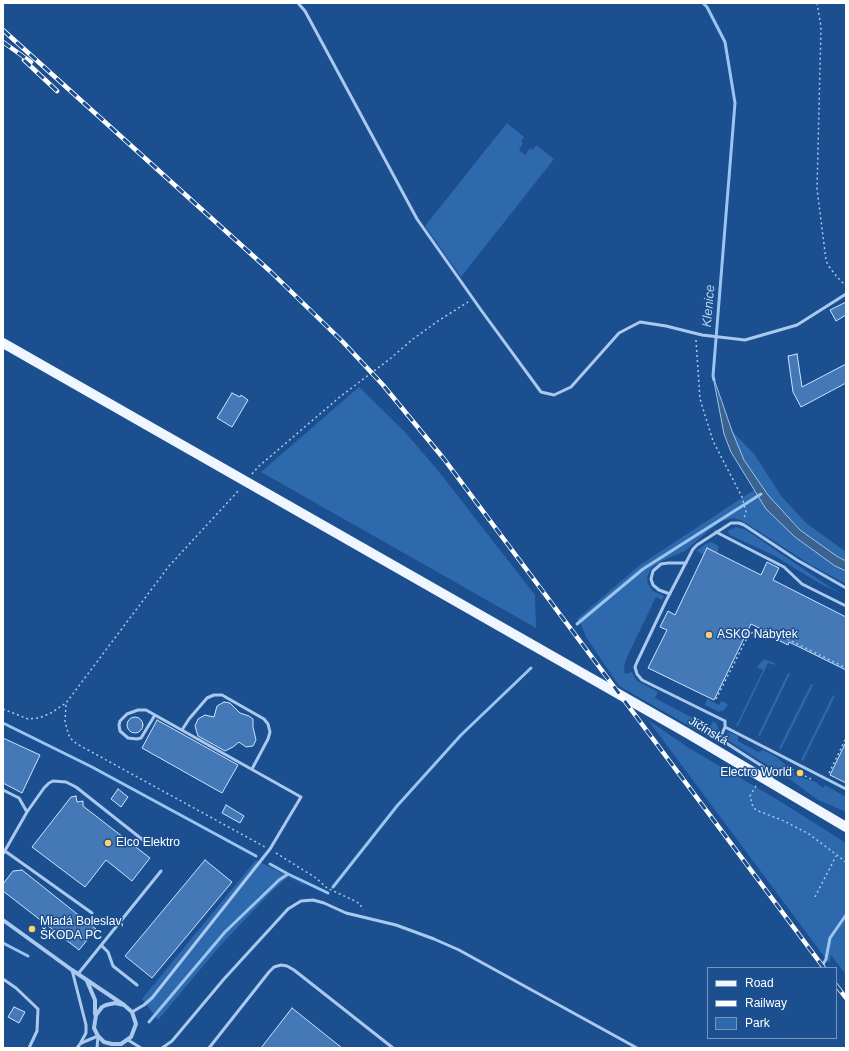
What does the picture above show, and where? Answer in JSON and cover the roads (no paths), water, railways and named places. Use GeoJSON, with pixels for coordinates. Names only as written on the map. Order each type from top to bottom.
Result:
{"type":"FeatureCollection","features":[{"type":"Feature","properties":{"kind":"main road","name":"Jičínská"},"geometry":{"type":"LineString","coordinates":[[3,344],[687,733],[846,827]]}},
{"type":"Feature","properties":{"kind":"street"},"geometry":{"type":"LineString","coordinates":[[3,920],[132,1012],[136,1024],[134,1033],[128,1040],[121,1044],[108,1044],[98,1036],[94,1028],[95,1000],[87,980]]}},
{"type":"Feature","properties":{"kind":"street"},"geometry":{"type":"LineString","coordinates":[[94,1019],[98,1011],[106,1005],[115,1003],[124,1005]]}},
{"type":"Feature","properties":{"kind":"lane"},"geometry":{"type":"LineString","coordinates":[[298,3],[305,11],[417,219],[541,392],[554,395],[571,387],[619,333],[640,322],[695,332],[702,335],[745,340],[797,325],[846,294]]}},
{"type":"Feature","properties":{"kind":"lane"},"geometry":{"type":"LineString","coordinates":[[776,786],[766,768],[723,741],[721,736],[725,726],[725,721],[642,680],[637,674],[636,662],[686,563],[697,545],[730,523],[742,524],[797,560],[846,588]]}},
{"type":"Feature","properties":{"kind":"lane"},"geometry":{"type":"LineString","coordinates":[[716,532],[784,567],[802,584],[846,606]]}},
{"type":"Feature","properties":{"kind":"lane"},"geometry":{"type":"LineString","coordinates":[[670,594],[659,590],[653,585],[651,579],[654,571],[661,564],[686,563]]}},
{"type":"Feature","properties":{"kind":"lane"},"geometry":{"type":"LineString","coordinates":[[182,730],[189,719],[207,698],[218,695],[228,698],[264,719],[268,724],[270,732],[268,739],[252,769]]}},
{"type":"Feature","properties":{"kind":"lane"},"geometry":{"type":"LineString","coordinates":[[132,1012],[152,998],[270,849],[301,797],[252,769],[182,730],[155,715],[146,710],[134,710],[127,714],[120,721],[119,728],[128,738],[141,738],[155,715]]}},
{"type":"Feature","properties":{"kind":"lane"},"geometry":{"type":"LineString","coordinates":[[725,726],[846,789]]}},
{"type":"Feature","properties":{"kind":"lane"},"geometry":{"type":"LineString","coordinates":[[92,913],[4,853],[27,812],[49,783],[53,781],[66,782],[76,787],[148,844]]}},
{"type":"Feature","properties":{"kind":"lane"},"geometry":{"type":"LineString","coordinates":[[3,790],[19,798],[27,812]]}},
{"type":"Feature","properties":{"kind":"lane"},"geometry":{"type":"LineString","coordinates":[[78,974],[161,871]]}},
{"type":"Feature","properties":{"kind":"lane"},"geometry":{"type":"LineString","coordinates":[[162,1048],[172,1041],[224,979],[292,906],[301,901],[313,900],[324,903],[346,913],[396,925],[440,941],[637,1048]]}},
{"type":"Feature","properties":{"kind":"lane"},"geometry":{"type":"LineString","coordinates":[[101,945],[108,953],[113,966],[138,985]]}},
{"type":"Feature","properties":{"kind":"lane"},"geometry":{"type":"LineString","coordinates":[[209,1048],[268,972],[274,967],[281,965],[287,966],[294,970],[393,1048]]}},
{"type":"Feature","properties":{"kind":"lane"},"geometry":{"type":"LineString","coordinates":[[72,970],[86,1025],[84,1036],[77,1048]]}},
{"type":"Feature","properties":{"kind":"lane"},"geometry":{"type":"LineString","coordinates":[[3,979],[16,988],[38,1009],[37,1031],[29,1048]]}},
{"type":"Feature","properties":{"kind":"lane"},"geometry":{"type":"LineString","coordinates":[[80,1044],[98,1036],[97,1048]]}},
{"type":"Feature","properties":{"kind":"lane"},"geometry":{"type":"LineString","coordinates":[[128,1040],[142,1048]]}},
{"type":"Feature","properties":{"kind":"lane"},"geometry":{"type":"LineString","coordinates":[[117,1048],[121,1044]]}},
{"type":"Feature","properties":{"kind":"waterway","name":"Klenice"},"geometry":{"type":"LineString","coordinates":[[703,3],[707,7],[725,42],[735,103],[713,376],[714,380]]}},
{"type":"Feature","properties":{"kind":"waterway"},"geometry":{"type":"LineString","coordinates":[[577,624],[643,569],[761,494]]}},
{"type":"Feature","properties":{"kind":"waterway"},"geometry":{"type":"LineString","coordinates":[[333,887],[397,806],[461,735],[531,668]]}},
{"type":"Feature","properties":{"kind":"waterway"},"geometry":{"type":"LineString","coordinates":[[3,723],[92,767],[256,856]]}},
{"type":"Feature","properties":{"kind":"waterway"},"geometry":{"type":"LineString","coordinates":[[270,864],[288,874]]}},
{"type":"Feature","properties":{"kind":"waterway"},"geometry":{"type":"LineString","coordinates":[[149,1022],[225,932],[279,880],[288,874],[328,893]]}},
{"type":"Feature","properties":{"kind":"waterway"},"geometry":{"type":"LineString","coordinates":[[822,967],[826,959],[830,938],[846,915]]}},
{"type":"Feature","properties":{"kind":"waterway"},"geometry":{"type":"LineString","coordinates":[[3,943],[28,956]]}},
{"type":"Feature","properties":{"kind":"railway"},"geometry":{"type":"LineString","coordinates":[[3,30],[271,272],[343,342],[383,385],[444,459],[823,967]]}},
{"type":"Feature","properties":{"kind":"railway"},"geometry":{"type":"LineString","coordinates":[[3,42],[31,62]]}},
{"type":"Feature","properties":{"kind":"railway"},"geometry":{"type":"LineString","coordinates":[[24,60],[57,91]]}},
{"type":"Feature","properties":{"kind":"railway"},"geometry":{"type":"LineString","coordinates":[[837,986],[846,998]]}},
{"type":"Feature","properties":{"kind":"place","name":"ASKO Nábytek"},"geometry":{"type":"Point","coordinates":[709,635]}},
{"type":"Feature","properties":{"kind":"place","name":"Electro World"},"geometry":{"type":"Point","coordinates":[800,773]}},
{"type":"Feature","properties":{"kind":"place","name":"Elco Elektro"},"geometry":{"type":"Point","coordinates":[108,843]}},
{"type":"Feature","properties":{"kind":"place","name":"Mladá Boleslav, ŠKODA PC"},"geometry":{"type":"Point","coordinates":[32,929]}}]}
